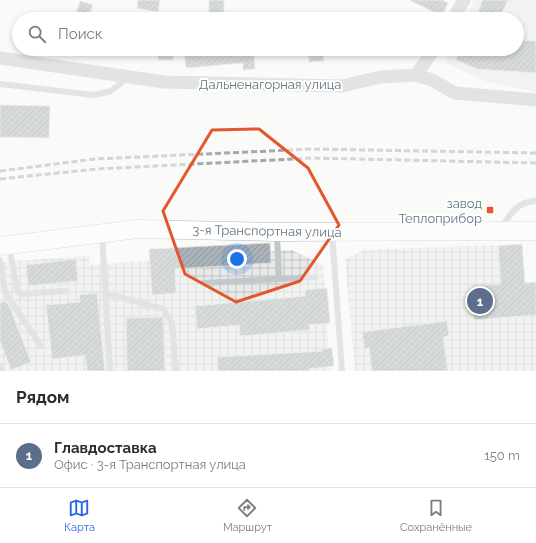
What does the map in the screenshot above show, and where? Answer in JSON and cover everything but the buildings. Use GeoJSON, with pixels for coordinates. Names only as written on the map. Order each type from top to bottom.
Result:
{"type":"FeatureCollection","features":[{"type":"Feature","properties":{"kind":"street"},"geometry":{"type":"LineString","coordinates":[[457,12],[464,0]]}},
{"type":"Feature","properties":{"kind":"street"},"geometry":{"type":"LineString","coordinates":[[416,75],[429,56]]}},
{"type":"Feature","properties":{"kind":"street","name":"Дальненагорная улица"},"geometry":{"type":"LineString","coordinates":[[0,58],[164,82],[342,86],[380,77],[416,75],[432,80],[455,93],[536,100]]}},
{"type":"Feature","properties":{"kind":"street","name":"3-я Транспортная улица"},"geometry":{"type":"LineString","coordinates":[[3,251],[102,233],[137,229],[277,232],[536,231]]}},
{"type":"Feature","properties":{"kind":"lane"},"geometry":{"type":"LineString","coordinates":[[0,84],[94,95],[111,91],[128,77]]}},
{"type":"Feature","properties":{"kind":"lane"},"geometry":{"type":"LineString","coordinates":[[498,232],[514,208],[522,204],[536,201]]}},
{"type":"Feature","properties":{"kind":"lane"},"geometry":{"type":"LineString","coordinates":[[332,231],[342,371]]}},
{"type":"Feature","properties":{"kind":"lane"},"geometry":{"type":"LineString","coordinates":[[277,232],[279,279]]}},
{"type":"Feature","properties":{"kind":"lane"},"geometry":{"type":"LineString","coordinates":[[102,233],[110,371]]}},
{"type":"Feature","properties":{"kind":"lane"},"geometry":{"type":"LineString","coordinates":[[3,251],[18,292],[22,294],[65,291]]}},
{"type":"Feature","properties":{"kind":"lane"},"geometry":{"type":"LineString","coordinates":[[3,251],[6,292],[41,346]]}},
{"type":"Feature","properties":{"kind":"lane"},"geometry":{"type":"LineString","coordinates":[[203,283],[315,278]]}},
{"type":"Feature","properties":{"kind":"lane"},"geometry":{"type":"LineString","coordinates":[[107,294],[163,309],[172,323],[176,371]]}},
{"type":"Feature","properties":{"kind":"lane"},"geometry":{"type":"LineString","coordinates":[[0,366],[2,371]]}},
{"type":"Feature","properties":{"kind":"highlighted area"},"geometry":{"type":"Polygon","coordinates":[[[259,129],[308,168],[339,225],[300,281],[236,302],[185,274],[163,211],[212,130],[259,129]]]}},
{"type":"Feature","properties":{"kind":"shaded area"},"geometry":{"type":"Polygon","coordinates":[[[474,0],[536,0],[536,92],[484,81],[446,63],[449,56],[524,56],[524,12],[469,12],[474,0]]]}},
{"type":"Feature","properties":{"kind":"shaded area"},"geometry":{"type":"Polygon","coordinates":[[[522,244],[525,283],[536,282],[536,371],[355,371],[345,259],[364,250],[522,244]]]}},
{"type":"Feature","properties":{"kind":"shaded area"},"geometry":{"type":"Polygon","coordinates":[[[292,250],[323,265],[330,371],[0,371],[0,262],[89,256],[90,265],[292,250]]]}},
{"type":"Feature","properties":{"kind":"railway"},"geometry":{"type":"LineString","coordinates":[[0,171],[95,159],[313,149],[536,153]]}},
{"type":"Feature","properties":{"kind":"railway"},"geometry":{"type":"LineString","coordinates":[[0,179],[97,169],[312,158],[536,163]]}},
{"type":"Feature","properties":{"kind":"place","name":"завод Теплоприбор"},"geometry":{"type":"Point","coordinates":[490,210]}},
{"type":"Feature","properties":{"kind":"place","name":"Главдоставка"},"geometry":{"type":"Point","coordinates":[480,301]}}]}
